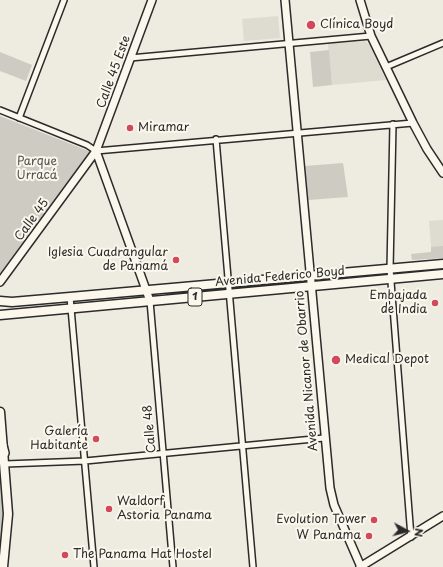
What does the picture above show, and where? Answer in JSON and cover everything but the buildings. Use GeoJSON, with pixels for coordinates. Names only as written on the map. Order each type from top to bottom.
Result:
{"type":"FeatureCollection","features":[{"type":"Feature","properties":{"kind":"highway"},"geometry":{"type":"LineString","coordinates":[[0,438],[4,453]]}},
{"type":"Feature","properties":{"kind":"main road","name":"Calle 45 Este"},"geometry":{"type":"LineString","coordinates":[[96,151],[152,0]]}},
{"type":"Feature","properties":{"kind":"main road","name":"Avenida Nicanor de Obarrio"},"geometry":{"type":"LineString","coordinates":[[285,0],[309,276],[330,488],[334,505],[360,567]]}},
{"type":"Feature","properties":{"kind":"main road"},"geometry":{"type":"LineString","coordinates":[[360,0],[371,36],[413,123],[427,149],[443,173]]}},
{"type":"Feature","properties":{"kind":"main road","name":"Calle 45"},"geometry":{"type":"LineString","coordinates":[[0,282],[96,151]]}},
{"type":"Feature","properties":{"kind":"main road","name":"Calle 48"},"geometry":{"type":"LineString","coordinates":[[96,151],[150,301]]}},
{"type":"Feature","properties":{"kind":"main road","name":"Avenida Federico Boyd"},"geometry":{"type":"LineString","coordinates":[[0,301],[12,302],[70,298],[443,264]]}},
{"type":"Feature","properties":{"kind":"main road","name":"Avenida Federico Boyd"},"geometry":{"type":"LineString","coordinates":[[0,315],[443,274]]}},
{"type":"Feature","properties":{"kind":"main road"},"geometry":{"type":"LineString","coordinates":[[0,412],[8,514],[3,567]]}},
{"type":"Feature","properties":{"kind":"main road"},"geometry":{"type":"LineString","coordinates":[[360,567],[443,516]]}},
{"type":"Feature","properties":{"kind":"street"},"geometry":{"type":"LineString","coordinates":[[19,118],[64,0]]}},
{"type":"Feature","properties":{"kind":"street"},"geometry":{"type":"LineString","coordinates":[[130,58],[371,36]]}},
{"type":"Feature","properties":{"kind":"street"},"geometry":{"type":"LineString","coordinates":[[386,67],[443,43]]}},
{"type":"Feature","properties":{"kind":"street"},"geometry":{"type":"LineString","coordinates":[[0,110],[87,145],[96,151],[216,139],[413,123]]}},
{"type":"Feature","properties":{"kind":"street"},"geometry":{"type":"LineString","coordinates":[[393,124],[390,279],[411,537]]}},
{"type":"Feature","properties":{"kind":"street"},"geometry":{"type":"LineString","coordinates":[[216,139],[253,567]]}},
{"type":"Feature","properties":{"kind":"street"},"geometry":{"type":"LineString","coordinates":[[70,298],[94,567]]}},
{"type":"Feature","properties":{"kind":"street","name":"Calle 48"},"geometry":{"type":"LineString","coordinates":[[150,301],[173,567]]}},
{"type":"Feature","properties":{"kind":"street"},"geometry":{"type":"LineString","coordinates":[[5,464],[85,461],[324,438]]}},
{"type":"Feature","properties":{"kind":"shaded area"},"geometry":{"type":"Polygon","coordinates":[[[278,16],[280,38],[244,41],[242,19],[278,16]]]}},
{"type":"Feature","properties":{"kind":"shaded area"},"geometry":{"type":"Polygon","coordinates":[[[365,41],[369,44],[386,80],[332,85],[328,44],[365,41]]]}},
{"type":"Feature","properties":{"kind":"shaded area"},"geometry":{"type":"Polygon","coordinates":[[[443,220],[443,258],[432,259],[429,221],[443,220]]]}},
{"type":"Feature","properties":{"kind":"green space"},"geometry":{"type":"Polygon","coordinates":[[[329,50],[332,85],[313,87],[310,52],[329,50]]]}},
{"type":"Feature","properties":{"kind":"green space"},"geometry":{"type":"Polygon","coordinates":[[[0,52],[32,65],[26,81],[0,71],[0,52]]]}},
{"type":"Feature","properties":{"kind":"green space","name":"Parque Urracá"},"geometry":{"type":"Polygon","coordinates":[[[0,116],[91,152],[61,199],[0,274],[0,116]]]}},
{"type":"Feature","properties":{"kind":"green space"},"geometry":{"type":"Polygon","coordinates":[[[343,163],[348,197],[308,200],[305,166],[343,163]]]}},
{"type":"Feature","properties":{"kind":"green space"},"geometry":{"type":"Polygon","coordinates":[[[443,246],[443,258],[412,260],[411,254],[431,252],[431,247],[443,246]]]}},
{"type":"Feature","properties":{"kind":"green space"},"geometry":{"type":"Polygon","coordinates":[[[0,465],[4,513],[0,567],[0,465]]]}},
{"type":"Feature","properties":{"kind":"place","name":"Clínica Boyd"},"geometry":{"type":"Point","coordinates":[311,25]}},
{"type":"Feature","properties":{"kind":"place","name":"Miramar"},"geometry":{"type":"Point","coordinates":[130,128]}},
{"type":"Feature","properties":{"kind":"place","name":"Iglesia Cuadrangular de Panamá"},"geometry":{"type":"Point","coordinates":[176,260]}},
{"type":"Feature","properties":{"kind":"place","name":"Embajada de India"},"geometry":{"type":"Point","coordinates":[435,303]}},
{"type":"Feature","properties":{"kind":"place","name":"Medical Depot"},"geometry":{"type":"Point","coordinates":[336,360]}},
{"type":"Feature","properties":{"kind":"place","name":"Galería Habitante"},"geometry":{"type":"Point","coordinates":[96,439]}},
{"type":"Feature","properties":{"kind":"place","name":"Waldorf Astoria Panama"},"geometry":{"type":"Point","coordinates":[109,509]}},
{"type":"Feature","properties":{"kind":"place","name":"Evolution Tower"},"geometry":{"type":"Point","coordinates":[374,520]}},
{"type":"Feature","properties":{"kind":"place","name":"W Panama"},"geometry":{"type":"Point","coordinates":[369,536]}},
{"type":"Feature","properties":{"kind":"place","name":"The Panama Hat Hostel"},"geometry":{"type":"Point","coordinates":[65,555]}}]}
